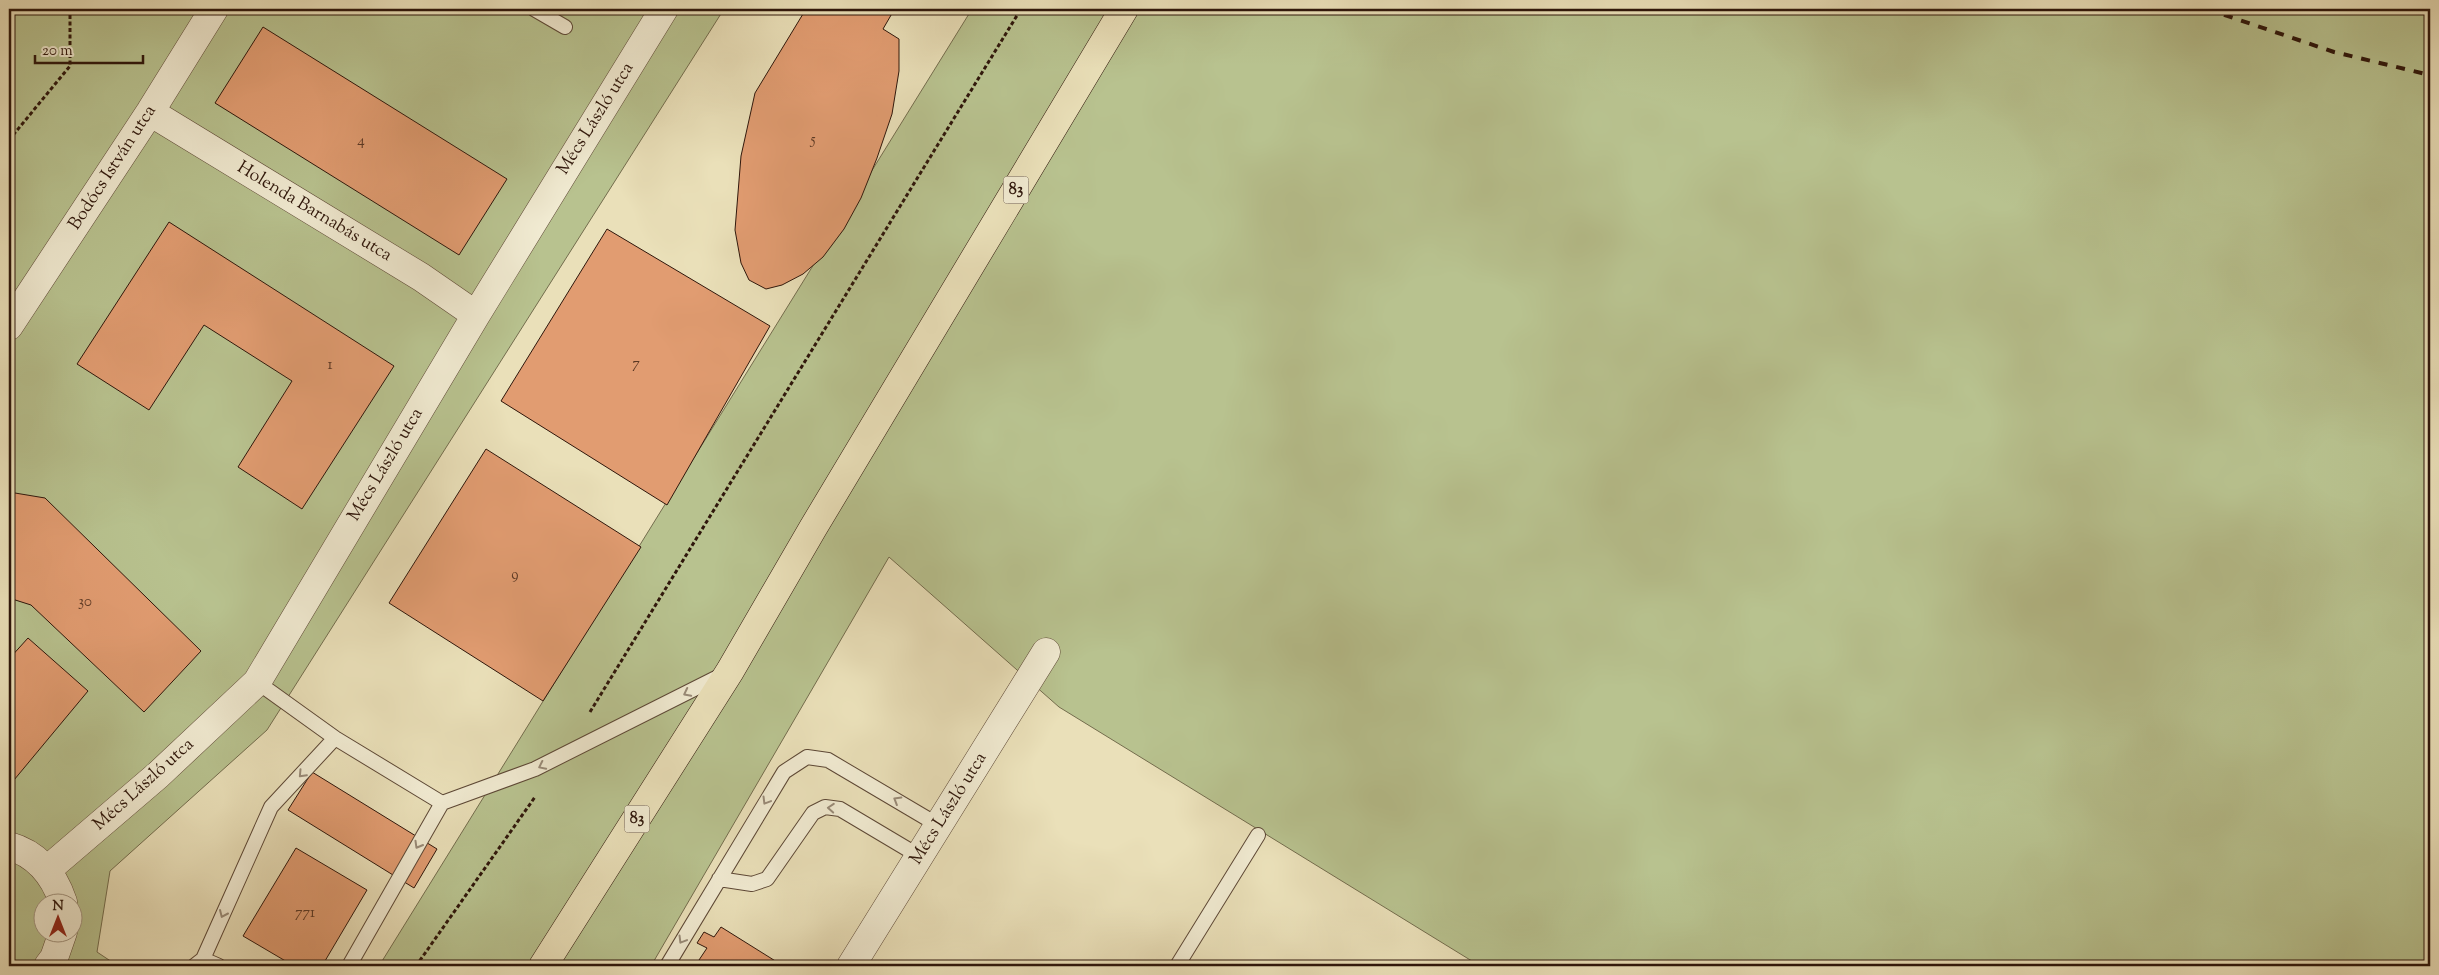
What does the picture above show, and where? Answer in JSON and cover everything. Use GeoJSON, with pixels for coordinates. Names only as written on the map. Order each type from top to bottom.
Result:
{"type":"FeatureCollection","features":[{"type":"Feature","properties":{"kind":"main road","name":"83"},"geometry":{"type":"LineString","coordinates":[[543,966],[730,671],[813,528],[1124,9]]}},
{"type":"Feature","properties":{"kind":"street","name":"Bodócs István utca"},"geometry":{"type":"LineString","coordinates":[[9,326],[150,112],[214,9]]}},
{"type":"Feature","properties":{"kind":"street","name":"Mécs László utca"},"geometry":{"type":"LineString","coordinates":[[47,870],[158,774],[257,682],[476,315],[664,9]]}},
{"type":"Feature","properties":{"kind":"street","name":"Holenda Barnabás utca"},"geometry":{"type":"LineString","coordinates":[[150,112],[421,278],[476,315]]}},
{"type":"Feature","properties":{"kind":"street","name":"Mécs László utca"},"geometry":{"type":"LineString","coordinates":[[851,966],[1046,652]]}},
{"type":"Feature","properties":{"kind":"street"},"geometry":{"type":"LineString","coordinates":[[9,846],[33,857],[47,870],[58,885],[60,892]]}},
{"type":"Feature","properties":{"kind":"street"},"geometry":{"type":"LineString","coordinates":[[48,966],[54,958],[60,942]]}},
{"type":"Feature","properties":{"kind":"lane"},"geometry":{"type":"LineString","coordinates":[[534,9],[565,27]]}},
{"type":"Feature","properties":{"kind":"lane"},"geometry":{"type":"LineString","coordinates":[[348,966],[442,803],[535,769],[730,671]]}},
{"type":"Feature","properties":{"kind":"lane"},"geometry":{"type":"LineString","coordinates":[[257,682],[335,738],[442,803]]}},
{"type":"Feature","properties":{"kind":"lane"},"geometry":{"type":"LineString","coordinates":[[219,966],[199,962],[271,807],[335,738]]}},
{"type":"Feature","properties":{"kind":"lane"},"geometry":{"type":"LineString","coordinates":[[666,966],[784,772],[807,757],[828,760],[938,825]]}},
{"type":"Feature","properties":{"kind":"lane"},"geometry":{"type":"LineString","coordinates":[[719,880],[752,884],[767,880],[813,813],[825,807],[840,809],[919,856]]}},
{"type":"Feature","properties":{"kind":"lane"},"geometry":{"type":"LineString","coordinates":[[1177,966],[1258,835]]}},
{"type":"Feature","properties":{"kind":"path"},"geometry":{"type":"LineString","coordinates":[[9,140],[70,66],[70,9]]}},
{"type":"Feature","properties":{"kind":"path"},"geometry":{"type":"LineString","coordinates":[[590,712],[1021,9]]}},
{"type":"Feature","properties":{"kind":"path"},"geometry":{"type":"LineString","coordinates":[[416,966],[564,755]]}},
{"type":"Feature","properties":{"kind":"green space"},"geometry":{"type":"Polygon","coordinates":[[[9,9],[724,9],[267,730],[110,871],[97,952],[118,966],[9,966],[9,9]]]}},
{"type":"Feature","properties":{"kind":"green space"},"geometry":{"type":"Polygon","coordinates":[[[972,9],[2430,9],[2430,966],[1480,966],[1059,707],[889,557],[651,966],[379,966],[972,9]]]}},
{"type":"Feature","properties":{"kind":"building"},"geometry":{"type":"Polygon","coordinates":[[[806,9],[894,10],[883,29],[899,39],[899,71],[892,114],[877,158],[861,198],[844,229],[823,257],[803,274],[782,285],[766,289],[749,280],[741,263],[735,230],[741,156],[755,93],[806,9]]]}},
{"type":"Feature","properties":{"kind":"building"},"geometry":{"type":"Polygon","coordinates":[[[263,27],[507,179],[459,255],[215,103],[263,27]]]}},
{"type":"Feature","properties":{"kind":"building"},"geometry":{"type":"Polygon","coordinates":[[[169,222],[394,366],[302,509],[238,467],[292,381],[204,325],[149,410],[77,364],[169,222]]]}},
{"type":"Feature","properties":{"kind":"building"},"geometry":{"type":"Polygon","coordinates":[[[607,229],[770,326],[667,505],[501,401],[607,229]]]}},
{"type":"Feature","properties":{"kind":"building"},"geometry":{"type":"Polygon","coordinates":[[[486,449],[641,547],[543,701],[389,603],[486,449]]]}},
{"type":"Feature","properties":{"kind":"building"},"geometry":{"type":"Polygon","coordinates":[[[9,492],[45,498],[201,651],[144,712],[31,605],[9,598],[9,492]]]}},
{"type":"Feature","properties":{"kind":"building"},"geometry":{"type":"Polygon","coordinates":[[[28,638],[88,691],[9,786],[9,659],[28,638]]]}},
{"type":"Feature","properties":{"kind":"building"},"geometry":{"type":"Polygon","coordinates":[[[312,772],[437,849],[414,888],[288,810],[312,772]]]}},
{"type":"Feature","properties":{"kind":"building"},"geometry":{"type":"Polygon","coordinates":[[[296,848],[367,890],[322,966],[294,966],[243,936],[296,848]]]}},
{"type":"Feature","properties":{"kind":"building"},"geometry":{"type":"Polygon","coordinates":[[[721,927],[777,962],[775,966],[695,966],[707,948],[697,943],[704,932],[714,937],[721,927]]]}},
{"type":"Feature","properties":{"kind":"railway"},"geometry":{"type":"LineString","coordinates":[[2207,9],[2334,52],[2430,75]]}}]}
